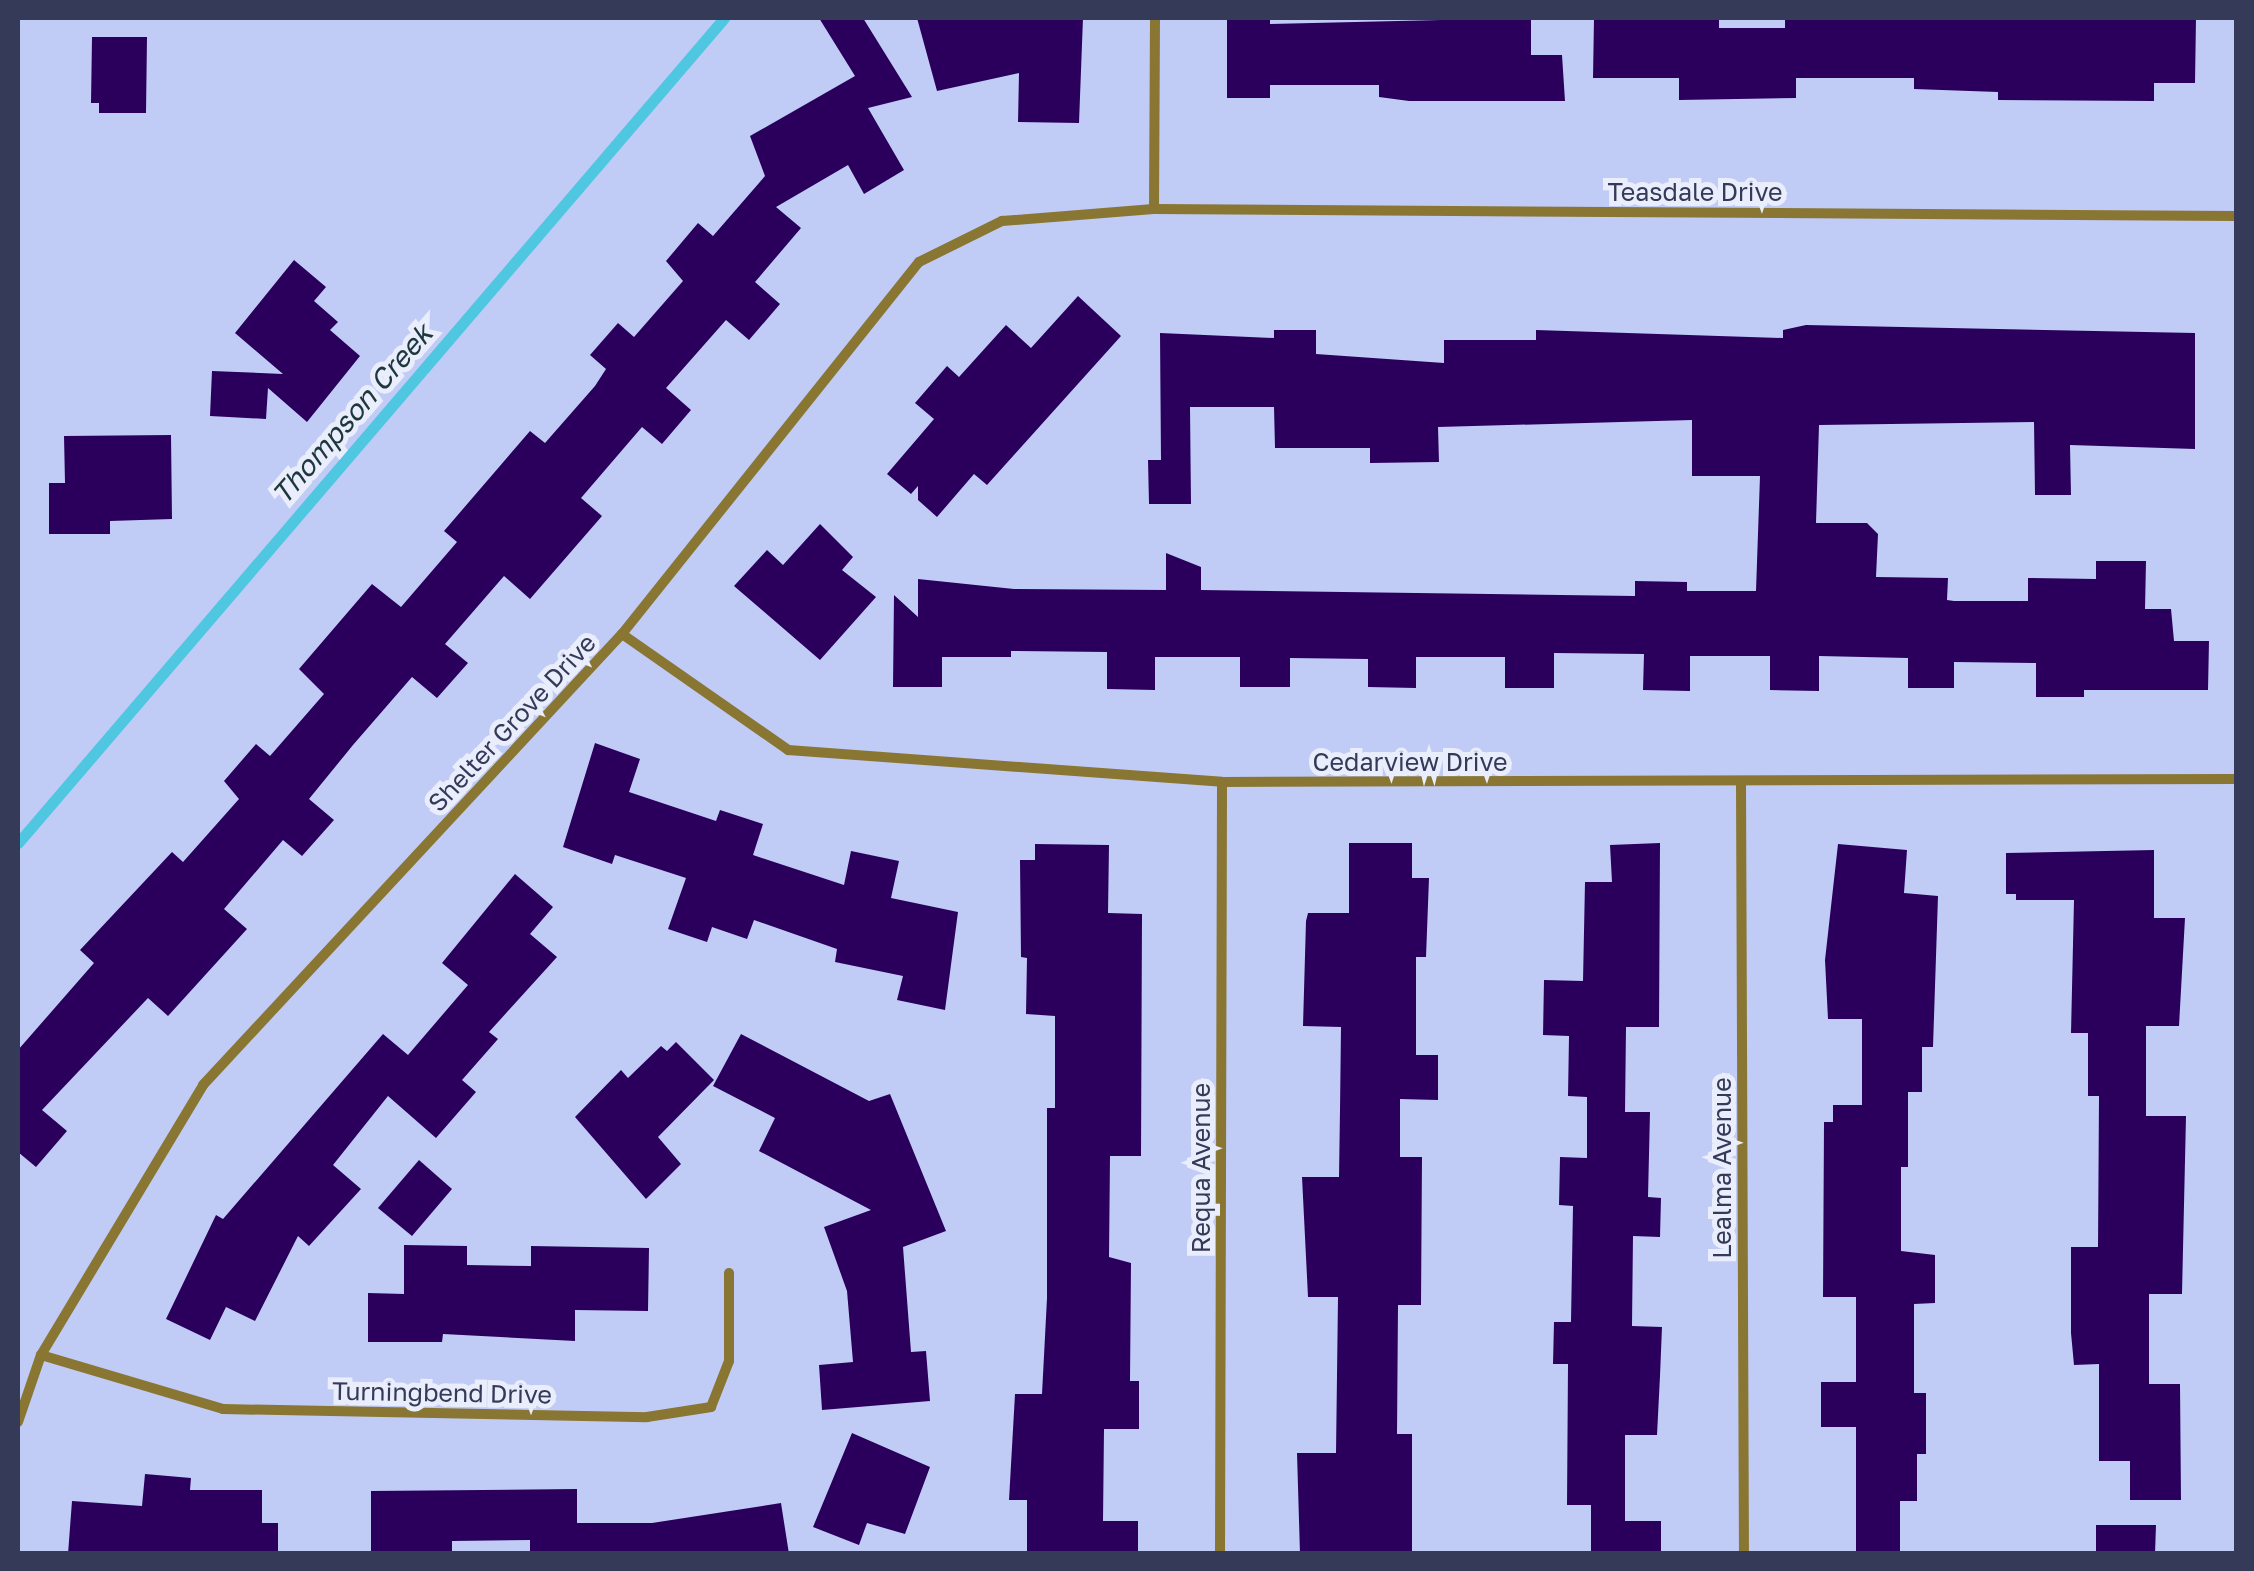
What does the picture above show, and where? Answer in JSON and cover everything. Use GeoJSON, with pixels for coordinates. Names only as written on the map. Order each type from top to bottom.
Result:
{"type":"FeatureCollection","features":[{"type":"Feature","properties":{"kind":"street"},"geometry":{"type":"LineString","coordinates":[[1154,209],[1156,18]]}},
{"type":"Feature","properties":{"kind":"street","name":"Teasdale Drive"},"geometry":{"type":"LineString","coordinates":[[1154,209],[2236,216]]}},
{"type":"Feature","properties":{"kind":"street","name":"Shelter Grove Drive"},"geometry":{"type":"LineString","coordinates":[[18,1422],[41,1355],[203,1085],[622,634],[919,262],[1002,221],[1154,209]]}},
{"type":"Feature","properties":{"kind":"street","name":"Cedarview Drive"},"geometry":{"type":"LineString","coordinates":[[622,634],[788,750],[1222,782],[2236,779]]}},
{"type":"Feature","properties":{"kind":"street","name":"Requa Avenue"},"geometry":{"type":"LineString","coordinates":[[1220,1554],[1222,782]]}},
{"type":"Feature","properties":{"kind":"street","name":"Lealma Avenue"},"geometry":{"type":"LineString","coordinates":[[1741,782],[1744,1554]]}},
{"type":"Feature","properties":{"kind":"street","name":"Turningbend Drive"},"geometry":{"type":"LineString","coordinates":[[41,1355],[224,1409],[647,1417],[711,1408],[729,1362],[729,1272]]}},
{"type":"Feature","properties":{"kind":"building"},"geometry":{"type":"Polygon","coordinates":[[[819,18],[863,18],[912,97],[868,108],[904,170],[864,194],[848,165],[776,207],[801,228],[755,282],[780,304],[749,340],[726,320],[666,388],[691,410],[662,444],[642,427],[581,498],[602,516],[530,599],[504,576],[445,644],[468,663],[437,698],[412,677],[353,745],[309,799],[334,820],[302,856],[283,840],[224,909],[247,929],[168,1016],[148,998],[42,1110],[67,1131],[36,1167],[18,1152],[18,1050],[94,963],[80,950],[172,852],[183,862],[239,799],[224,781],[256,744],[270,756],[324,694],[299,669],[372,584],[401,607],[457,542],[444,531],[530,431],[545,443],[595,386],[606,369],[590,355],[618,323],[634,337],[683,281],[666,261],[698,223],[713,236],[765,176],[750,136],[855,76],[819,18]]]}},
{"type":"Feature","properties":{"kind":"building"},"geometry":{"type":"Polygon","coordinates":[[[917,18],[1083,18],[1079,123],[1018,122],[1019,73],[937,91],[917,18]]]}},
{"type":"Feature","properties":{"kind":"building"},"geometry":{"type":"Polygon","coordinates":[[[1227,18],[1270,18],[1270,24],[1531,18],[1531,55],[1562,55],[1565,101],[1409,101],[1379,97],[1379,85],[1270,85],[1270,98],[1227,98],[1227,18]]]}},
{"type":"Feature","properties":{"kind":"building"},"geometry":{"type":"Polygon","coordinates":[[[1594,18],[1719,18],[1719,28],[1785,28],[1785,18],[2196,18],[2195,83],[2154,83],[2154,101],[1998,100],[1998,92],[1914,89],[1914,78],[1796,78],[1796,98],[1679,100],[1679,78],[1593,78],[1594,18]]]}},
{"type":"Feature","properties":{"kind":"building"},"geometry":{"type":"Polygon","coordinates":[[[92,37],[147,37],[146,113],[99,113],[99,103],[91,103],[92,37]]]}},
{"type":"Feature","properties":{"kind":"building"},"geometry":{"type":"Polygon","coordinates":[[[294,260],[326,287],[314,301],[338,322],[330,330],[360,356],[307,422],[268,388],[266,419],[210,416],[212,371],[283,374],[235,333],[294,260]]]}},
{"type":"Feature","properties":{"kind":"building"},"geometry":{"type":"Polygon","coordinates":[[[1078,296],[1121,336],[987,485],[974,474],[937,517],[918,500],[918,486],[911,494],[887,474],[934,419],[915,403],[947,366],[959,377],[1006,325],[1031,348],[1078,296]]]}},
{"type":"Feature","properties":{"kind":"building"},"geometry":{"type":"Polygon","coordinates":[[[1806,325],[2195,333],[2195,449],[2070,445],[2071,495],[2035,495],[2034,422],[1819,425],[1816,523],[1867,523],[1878,534],[1876,577],[1948,578],[1947,600],[1954,601],[2028,601],[2028,578],[2096,579],[2096,561],[2146,561],[2145,609],[2171,609],[2174,641],[2209,641],[2208,690],[2084,690],[2084,697],[2036,697],[2036,663],[1954,662],[1954,688],[1908,688],[1908,658],[1819,656],[1819,691],[1770,690],[1770,656],[1690,656],[1690,691],[1643,690],[1644,654],[1554,653],[1554,688],[1505,688],[1505,657],[1416,657],[1416,688],[1368,687],[1368,659],[1290,658],[1290,687],[1240,687],[1240,657],[1155,657],[1155,690],[1107,689],[1107,652],[1011,651],[1011,657],[942,657],[942,687],[893,687],[894,595],[918,617],[918,579],[1014,589],[1166,590],[1166,553],[1201,567],[1201,590],[1635,596],[1635,581],[1687,582],[1687,591],[1756,591],[1760,476],[1692,476],[1692,420],[1438,427],[1439,462],[1370,463],[1370,448],[1275,448],[1274,407],[1190,407],[1191,504],[1149,504],[1148,460],[1161,460],[1160,333],[1274,338],[1274,330],[1316,330],[1316,354],[1444,363],[1444,340],[1536,340],[1536,330],[1783,338],[1783,330],[1806,325]]]}},
{"type":"Feature","properties":{"kind":"building"},"geometry":{"type":"Polygon","coordinates":[[[171,435],[172,519],[110,521],[110,534],[49,534],[49,483],[65,483],[64,436],[171,435]]]}},
{"type":"Feature","properties":{"kind":"building"},"geometry":{"type":"Polygon","coordinates":[[[820,524],[853,557],[842,570],[876,597],[820,660],[734,586],[767,550],[783,565],[820,524]]]}},
{"type":"Feature","properties":{"kind":"building"},"geometry":{"type":"Polygon","coordinates":[[[595,743],[640,759],[629,792],[716,821],[720,810],[763,824],[753,855],[844,885],[851,851],[899,861],[891,898],[958,912],[945,1010],[897,1000],[903,976],[835,962],[837,949],[754,920],[747,939],[712,927],[707,942],[668,929],[686,878],[615,855],[612,864],[563,847],[595,743]]]}},
{"type":"Feature","properties":{"kind":"building"},"geometry":{"type":"Polygon","coordinates":[[[1349,843],[1412,843],[1412,878],[1429,878],[1426,957],[1416,957],[1416,1055],[1438,1055],[1438,1100],[1400,1099],[1400,1157],[1422,1157],[1421,1305],[1398,1305],[1397,1434],[1412,1434],[1412,1554],[1300,1554],[1297,1453],[1336,1453],[1338,1297],[1308,1297],[1302,1177],[1339,1177],[1341,1027],[1303,1026],[1306,921],[1308,913],[1349,913],[1349,843]]]}},
{"type":"Feature","properties":{"kind":"building"},"geometry":{"type":"Polygon","coordinates":[[[1660,843],[1659,1027],[1626,1027],[1625,1112],[1650,1112],[1648,1197],[1661,1198],[1660,1237],[1633,1236],[1632,1326],[1662,1327],[1657,1435],[1625,1435],[1625,1521],[1661,1521],[1661,1554],[1591,1554],[1591,1505],[1567,1505],[1568,1364],[1553,1364],[1554,1322],[1571,1322],[1573,1206],[1559,1205],[1560,1157],[1587,1158],[1587,1097],[1568,1096],[1569,1036],[1543,1035],[1544,980],[1583,981],[1585,882],[1612,882],[1610,845],[1660,843]]]}},
{"type":"Feature","properties":{"kind":"building"},"geometry":{"type":"Polygon","coordinates":[[[1035,844],[1109,845],[1108,913],[1142,914],[1141,1156],[1110,1156],[1109,1257],[1131,1263],[1130,1381],[1139,1381],[1139,1429],[1104,1429],[1103,1521],[1138,1521],[1138,1554],[1027,1554],[1027,1500],[1009,1500],[1015,1394],[1042,1394],[1047,1298],[1047,1108],[1055,1108],[1055,1016],[1026,1014],[1027,958],[1021,957],[1020,860],[1035,860],[1035,844]]]}},
{"type":"Feature","properties":{"kind":"building"},"geometry":{"type":"Polygon","coordinates":[[[1838,844],[1907,850],[1904,893],[1938,896],[1933,1047],[1922,1047],[1922,1092],[1908,1092],[1908,1167],[1901,1167],[1901,1251],[1935,1255],[1935,1303],[1914,1304],[1914,1393],[1926,1393],[1926,1454],[1917,1454],[1917,1501],[1900,1501],[1900,1554],[1856,1554],[1856,1427],[1821,1427],[1821,1382],[1856,1382],[1856,1297],[1823,1297],[1824,1122],[1833,1122],[1833,1105],[1862,1105],[1862,1019],[1828,1019],[1825,960],[1838,844]]]}},
{"type":"Feature","properties":{"kind":"building"},"geometry":{"type":"Polygon","coordinates":[[[2154,850],[2154,918],[2185,918],[2179,1026],[2146,1026],[2146,1116],[2186,1116],[2182,1294],[2149,1294],[2149,1384],[2180,1384],[2181,1500],[2130,1500],[2130,1461],[2099,1461],[2099,1364],[2074,1365],[2071,1333],[2071,1247],[2098,1247],[2099,1096],[2088,1096],[2088,1033],[2071,1033],[2074,900],[2016,900],[2016,894],[2006,894],[2006,853],[2154,850]]]}},
{"type":"Feature","properties":{"kind":"building"},"geometry":{"type":"Polygon","coordinates":[[[515,874],[553,907],[530,934],[557,957],[489,1032],[498,1039],[462,1080],[476,1092],[436,1138],[388,1096],[333,1165],[361,1189],[309,1246],[298,1236],[255,1321],[226,1307],[210,1340],[166,1319],[216,1215],[223,1219],[383,1034],[408,1055],[468,985],[442,963],[515,874]]]}},
{"type":"Feature","properties":{"kind":"building"},"geometry":{"type":"Polygon","coordinates":[[[741,1034],[869,1101],[890,1094],[946,1231],[903,1247],[911,1352],[926,1351],[930,1401],[822,1410],[819,1365],[853,1362],[847,1291],[824,1227],[871,1210],[759,1151],[775,1118],[713,1086],[741,1034]]]}},
{"type":"Feature","properties":{"kind":"building"},"geometry":{"type":"Polygon","coordinates":[[[676,1042],[714,1080],[658,1137],[681,1164],[646,1199],[575,1117],[621,1070],[628,1078],[661,1046],[667,1051],[676,1042]]]}},
{"type":"Feature","properties":{"kind":"building"},"geometry":{"type":"Polygon","coordinates":[[[419,1160],[452,1189],[412,1236],[378,1208],[419,1160]]]}},
{"type":"Feature","properties":{"kind":"building"},"geometry":{"type":"Polygon","coordinates":[[[404,1245],[467,1246],[467,1265],[531,1266],[531,1246],[649,1248],[648,1311],[575,1310],[575,1341],[443,1334],[442,1342],[368,1342],[368,1293],[404,1294],[404,1245]]]}},
{"type":"Feature","properties":{"kind":"building"},"geometry":{"type":"Polygon","coordinates":[[[852,1433],[930,1467],[905,1534],[867,1523],[859,1545],[813,1527],[852,1433]]]}},
{"type":"Feature","properties":{"kind":"building"},"geometry":{"type":"Polygon","coordinates":[[[145,1474],[191,1478],[190,1490],[262,1490],[262,1523],[278,1523],[278,1554],[68,1554],[72,1501],[142,1506],[145,1474]]]}},
{"type":"Feature","properties":{"kind":"building"},"geometry":{"type":"Polygon","coordinates":[[[577,1489],[577,1523],[652,1523],[781,1503],[789,1554],[530,1554],[530,1540],[452,1541],[452,1554],[371,1554],[371,1491],[577,1489]]]}},
{"type":"Feature","properties":{"kind":"building"},"geometry":{"type":"Polygon","coordinates":[[[2096,1525],[2156,1525],[2155,1554],[2096,1554],[2096,1525]]]}},
{"type":"Feature","properties":{"kind":"waterway","name":"Thompson Creek"},"geometry":{"type":"LineString","coordinates":[[18,843],[724,18]]}}]}
